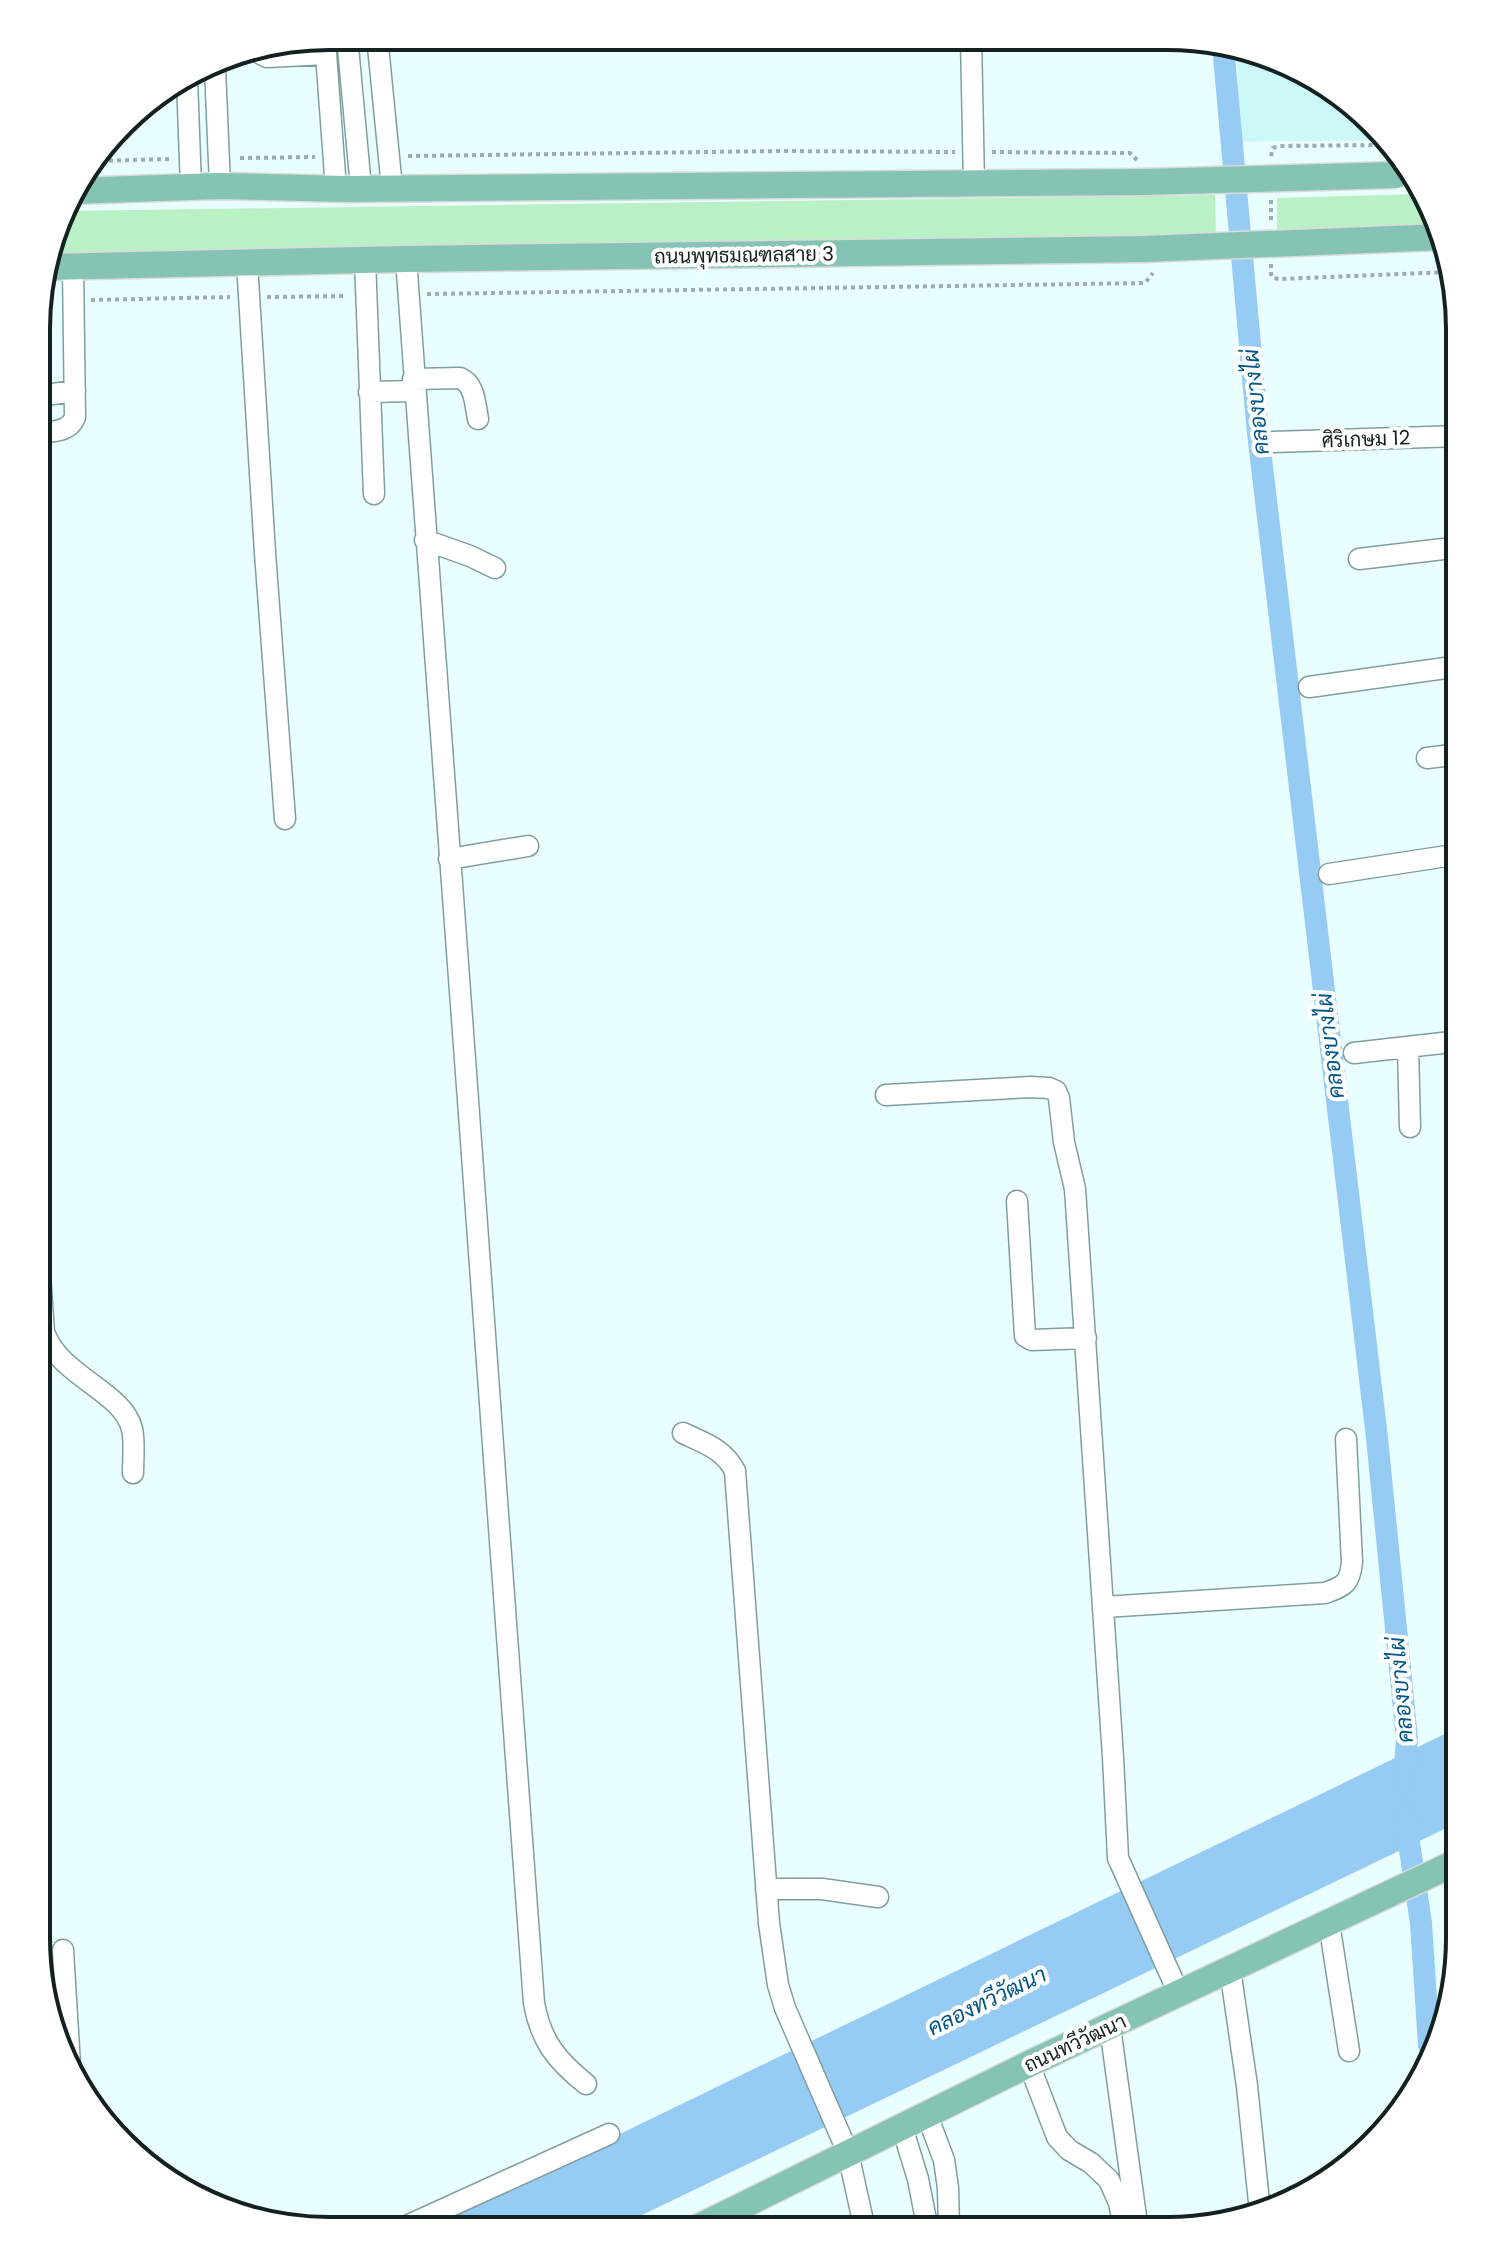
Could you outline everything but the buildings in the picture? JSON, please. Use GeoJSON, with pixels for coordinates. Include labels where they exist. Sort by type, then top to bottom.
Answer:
{"type":"FeatureCollection","features":[{"type":"Feature","properties":{"kind":"main road"},"geometry":{"type":"LineString","coordinates":[[88,191],[220,186],[392,188],[974,184],[1144,174],[1398,174]]}},
{"type":"Feature","properties":{"kind":"main road","name":"ถนนพุทธมณฑลสาย 3"},"geometry":{"type":"LineString","coordinates":[[57,267],[406,259],[1150,260],[1430,238]]}},
{"type":"Feature","properties":{"kind":"main road","name":"ถนนทวีวัฒนา"},"geometry":{"type":"LineString","coordinates":[[719,2217],[1029,2064],[1445,1867]]}},
{"type":"Feature","properties":{"kind":"street"},"geometry":{"type":"LineString","coordinates":[[971,50],[974,184]]}},
{"type":"Feature","properties":{"kind":"street"},"geometry":{"type":"LineString","coordinates":[[325,51],[334,157],[349,188]]}},
{"type":"Feature","properties":{"kind":"street"},"geometry":{"type":"LineString","coordinates":[[347,51],[349,188]]}},
{"type":"Feature","properties":{"kind":"street"},"geometry":{"type":"LineString","coordinates":[[378,51],[392,188]]}},
{"type":"Feature","properties":{"kind":"street"},"geometry":{"type":"LineString","coordinates":[[215,74],[220,186]]}},
{"type":"Feature","properties":{"kind":"street"},"geometry":{"type":"LineString","coordinates":[[187,89],[191,188]]}},
{"type":"Feature","properties":{"kind":"street"},"geometry":{"type":"LineString","coordinates":[[406,259],[534,2003],[538,2026],[549,2047],[566,2068],[586,2084]]}},
{"type":"Feature","properties":{"kind":"street"},"geometry":{"type":"LineString","coordinates":[[365,260],[374,494]]}},
{"type":"Feature","properties":{"kind":"street"},"geometry":{"type":"LineString","coordinates":[[247,263],[285,819]]}},
{"type":"Feature","properties":{"kind":"street"},"geometry":{"type":"LineString","coordinates":[[50,432],[74,421],[73,267]]}},
{"type":"Feature","properties":{"kind":"street"},"geometry":{"type":"LineString","coordinates":[[369,392],[460,378],[467,381],[472,389],[478,419]]}},
{"type":"Feature","properties":{"kind":"street"},"geometry":{"type":"LineString","coordinates":[[50,394],[75,391]]}},
{"type":"Feature","properties":{"kind":"street","name":"ศิริเกษม 12"},"geometry":{"type":"LineString","coordinates":[[1273,442],[1446,436]]}},
{"type":"Feature","properties":{"kind":"street"},"geometry":{"type":"LineString","coordinates":[[425,540],[495,568]]}},
{"type":"Feature","properties":{"kind":"street"},"geometry":{"type":"LineString","coordinates":[[1359,559],[1446,549]]}},
{"type":"Feature","properties":{"kind":"street"},"geometry":{"type":"LineString","coordinates":[[1309,687],[1446,668]]}},
{"type":"Feature","properties":{"kind":"street"},"geometry":{"type":"LineString","coordinates":[[1427,758],[1446,756]]}},
{"type":"Feature","properties":{"kind":"street"},"geometry":{"type":"LineString","coordinates":[[449,859],[528,846]]}},
{"type":"Feature","properties":{"kind":"street"},"geometry":{"type":"LineString","coordinates":[[1329,874],[1446,856]]}},
{"type":"Feature","properties":{"kind":"street"},"geometry":{"type":"LineString","coordinates":[[1354,1053],[1446,1043]]}},
{"type":"Feature","properties":{"kind":"street"},"geometry":{"type":"LineString","coordinates":[[1408,1047],[1410,1127]]}},
{"type":"Feature","properties":{"kind":"street"},"geometry":{"type":"LineString","coordinates":[[886,1095],[1030,1087],[1049,1088],[1056,1091],[1059,1098],[1064,1142],[1075,1189],[1118,1858],[1179,1994]]}},
{"type":"Feature","properties":{"kind":"street"},"geometry":{"type":"LineString","coordinates":[[1017,1201],[1025,1336],[1032,1340],[1086,1338]]}},
{"type":"Feature","properties":{"kind":"street"},"geometry":{"type":"LineString","coordinates":[[50,1347],[73,1372],[116,1403],[124,1413],[132,1428],[133,1473]]}},
{"type":"Feature","properties":{"kind":"street"},"geometry":{"type":"LineString","coordinates":[[683,1433],[719,1450],[729,1459],[735,1471],[766,1889],[778,1985],[848,2153],[862,2217]]}},
{"type":"Feature","properties":{"kind":"street"},"geometry":{"type":"LineString","coordinates":[[1104,1607],[1325,1593],[1345,1584],[1351,1575],[1352,1562],[1346,1439]]}},
{"type":"Feature","properties":{"kind":"street"},"geometry":{"type":"LineString","coordinates":[[766,1889],[822,1889],[878,1897]]}},
{"type":"Feature","properties":{"kind":"street"},"geometry":{"type":"LineString","coordinates":[[1329,1923],[1349,2051]]}},
{"type":"Feature","properties":{"kind":"street"},"geometry":{"type":"LineString","coordinates":[[63,1950],[68,2036]]}},
{"type":"Feature","properties":{"kind":"street"},"geometry":{"type":"LineString","coordinates":[[1230,1969],[1247,2086],[1259,2201]]}},
{"type":"Feature","properties":{"kind":"street"},"geometry":{"type":"LineString","coordinates":[[1110,2027],[1136,2217]]}},
{"type":"Feature","properties":{"kind":"street"},"geometry":{"type":"LineString","coordinates":[[1029,2064],[1057,2137],[1109,2180],[1122,2217]]}},
{"type":"Feature","properties":{"kind":"street"},"geometry":{"type":"LineString","coordinates":[[927,2115],[944,2160],[949,2217]]}},
{"type":"Feature","properties":{"kind":"street"},"geometry":{"type":"LineString","coordinates":[[902,2127],[925,2217]]}},
{"type":"Feature","properties":{"kind":"street"},"geometry":{"type":"LineString","coordinates":[[436,2217],[609,2134]]}},
{"type":"Feature","properties":{"kind":"path"},"geometry":{"type":"LineString","coordinates":[[389,156],[782,151],[1130,153],[1144,174]]}},
{"type":"Feature","properties":{"kind":"path"},"geometry":{"type":"LineString","coordinates":[[218,159],[334,157]]}},
{"type":"Feature","properties":{"kind":"path"},"geometry":{"type":"LineString","coordinates":[[107,161],[190,159]]}},
{"type":"Feature","properties":{"kind":"path"},"geometry":{"type":"LineString","coordinates":[[408,295],[1145,283],[1150,260]]}},
{"type":"Feature","properties":{"kind":"path"},"geometry":{"type":"LineString","coordinates":[[52,301],[366,295]]}},
{"type":"Feature","properties":{"kind":"shaded area"},"geometry":{"type":"Polygon","coordinates":[[[1237,60],[1274,71],[1306,87],[1337,108],[1371,140],[1239,142],[1237,60]]]}},
{"type":"Feature","properties":{"kind":"green space"},"geometry":{"type":"Polygon","coordinates":[[[1411,194],[1427,227],[1277,232],[1277,198],[1411,194]]]}},
{"type":"Feature","properties":{"kind":"green space"},"geometry":{"type":"Polygon","coordinates":[[[1215,195],[1216,237],[60,256],[77,211],[1215,195]]]}},
{"type":"Feature","properties":{"kind":"water","name":"คลองทวีวัฒนา"},"geometry":{"type":"Polygon","coordinates":[[[1445,1734],[1445,1829],[638,2217],[449,2217],[1445,1734]]]}},
{"type":"Feature","properties":{"kind":"waterway","name":"คลองบางไผ่"},"geometry":{"type":"LineString","coordinates":[[1224,57],[1258,433],[1377,1438],[1407,1739],[1404,1782]]}},
{"type":"Feature","properties":{"kind":"waterway","name":"คลองบางไผ่"},"geometry":{"type":"LineString","coordinates":[[1405,1816],[1421,1923],[1428,2034]]}}]}
